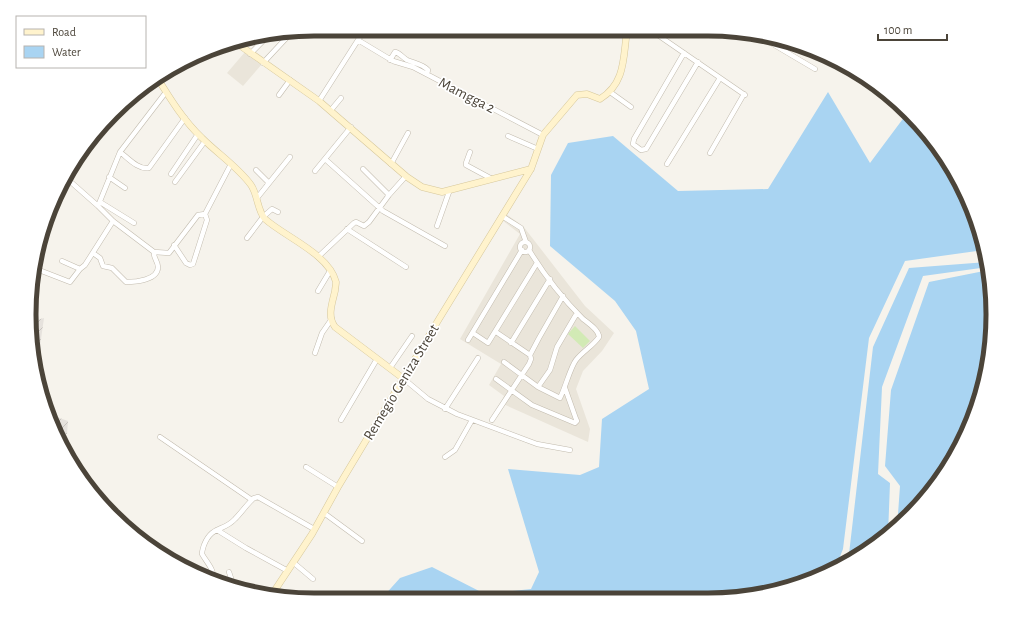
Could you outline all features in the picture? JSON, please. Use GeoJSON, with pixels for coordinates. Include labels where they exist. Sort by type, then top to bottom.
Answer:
{"type":"FeatureCollection","features":[{"type":"Feature","properties":{"kind":"street"},"geometry":{"type":"LineString","coordinates":[[319,101],[361,36]]}},
{"type":"Feature","properties":{"kind":"street"},"geometry":{"type":"LineString","coordinates":[[240,46],[331,110],[391,164],[414,182],[429,190],[449,192],[531,169],[543,135],[577,95],[586,94],[600,99],[610,92],[618,82],[622,68],[626,36]]}},
{"type":"Feature","properties":{"kind":"street"},"geometry":{"type":"LineString","coordinates":[[659,36],[745,94],[710,153]]}},
{"type":"Feature","properties":{"kind":"street"},"geometry":{"type":"LineString","coordinates":[[263,62],[287,38]]}},
{"type":"Feature","properties":{"kind":"street"},"geometry":{"type":"LineString","coordinates":[[250,54],[264,40]]}},
{"type":"Feature","properties":{"kind":"street","name":"Mamgga 2"},"geometry":{"type":"LineString","coordinates":[[358,40],[390,60],[413,67],[543,135]]}},
{"type":"Feature","properties":{"kind":"street"},"geometry":{"type":"LineString","coordinates":[[771,43],[815,69]]}},
{"type":"Feature","properties":{"kind":"street"},"geometry":{"type":"LineString","coordinates":[[390,60],[395,52],[397,52],[405,59],[426,68],[428,70],[427,74]]}},
{"type":"Feature","properties":{"kind":"street"},"geometry":{"type":"LineString","coordinates":[[684,53],[634,139],[633,144],[641,150],[646,149],[698,62]]}},
{"type":"Feature","properties":{"kind":"street"},"geometry":{"type":"LineString","coordinates":[[667,164],[720,78]]}},
{"type":"Feature","properties":{"kind":"street"},"geometry":{"type":"LineString","coordinates":[[278,95],[290,80]]}},
{"type":"Feature","properties":{"kind":"street"},"geometry":{"type":"LineString","coordinates":[[160,83],[198,134],[231,164],[251,186],[257,198],[263,217],[318,257],[330,271],[336,284],[330,314],[331,320],[340,332],[390,368],[428,399],[445,409],[537,444],[570,450]]}},
{"type":"Feature","properties":{"kind":"street"},"geometry":{"type":"LineString","coordinates":[[99,204],[120,152],[166,92]]}},
{"type":"Feature","properties":{"kind":"street"},"geometry":{"type":"LineString","coordinates":[[610,92],[631,107]]}},
{"type":"Feature","properties":{"kind":"street"},"geometry":{"type":"LineString","coordinates":[[331,110],[341,98]]}},
{"type":"Feature","properties":{"kind":"street"},"geometry":{"type":"LineString","coordinates":[[120,152],[138,166],[144,169],[149,168],[185,118]]}},
{"type":"Feature","properties":{"kind":"street"},"geometry":{"type":"LineString","coordinates":[[315,171],[351,127]]}},
{"type":"Feature","properties":{"kind":"street"},"geometry":{"type":"LineString","coordinates":[[391,164],[408,132]]}},
{"type":"Feature","properties":{"kind":"street"},"geometry":{"type":"LineString","coordinates":[[171,174],[198,134]]}},
{"type":"Feature","properties":{"kind":"street"},"geometry":{"type":"LineString","coordinates":[[508,136],[538,149]]}},
{"type":"Feature","properties":{"kind":"street"},"geometry":{"type":"LineString","coordinates":[[176,182],[205,141]]}},
{"type":"Feature","properties":{"kind":"street"},"geometry":{"type":"LineString","coordinates":[[470,152],[466,165],[492,179]]}},
{"type":"Feature","properties":{"kind":"street"},"geometry":{"type":"LineString","coordinates":[[257,198],[290,157]]}},
{"type":"Feature","properties":{"kind":"street"},"geometry":{"type":"LineString","coordinates":[[325,159],[379,208],[445,246]]}},
{"type":"Feature","properties":{"kind":"street"},"geometry":{"type":"LineString","coordinates":[[174,245],[186,263],[190,265],[193,264],[207,220],[205,214],[231,164]]}},
{"type":"Feature","properties":{"kind":"street"},"geometry":{"type":"LineString","coordinates":[[363,169],[389,195]]}},
{"type":"Feature","properties":{"kind":"street","name":"Remegio Geniza Street"},"geometry":{"type":"LineString","coordinates":[[276,591],[531,169]]}},
{"type":"Feature","properties":{"kind":"street"},"geometry":{"type":"LineString","coordinates":[[256,170],[269,183]]}},
{"type":"Feature","properties":{"kind":"street"},"geometry":{"type":"LineString","coordinates":[[318,257],[355,222],[364,226],[369,222],[389,195],[406,176]]}},
{"type":"Feature","properties":{"kind":"street"},"geometry":{"type":"LineString","coordinates":[[110,177],[125,188]]}},
{"type":"Feature","properties":{"kind":"street"},"geometry":{"type":"LineString","coordinates":[[69,184],[72,183],[99,204],[134,222]]}},
{"type":"Feature","properties":{"kind":"street"},"geometry":{"type":"LineString","coordinates":[[437,226],[449,192]]}},
{"type":"Feature","properties":{"kind":"street"},"geometry":{"type":"LineString","coordinates":[[99,204],[113,221],[154,252],[169,253],[198,215],[205,214]]}},
{"type":"Feature","properties":{"kind":"street"},"geometry":{"type":"LineString","coordinates":[[247,238],[263,217],[272,209],[278,212]]}},
{"type":"Feature","properties":{"kind":"street"},"geometry":{"type":"LineString","coordinates":[[502,216],[521,228],[526,242],[530,245],[529,250],[537,263],[577,312],[598,332],[599,337],[576,360],[560,398]]}},
{"type":"Feature","properties":{"kind":"street"},"geometry":{"type":"LineString","coordinates":[[39,270],[70,282],[93,253],[113,221]]}},
{"type":"Feature","properties":{"kind":"street"},"geometry":{"type":"LineString","coordinates":[[346,229],[406,267]]}},
{"type":"Feature","properties":{"kind":"street"},"geometry":{"type":"LineString","coordinates":[[468,340],[522,250],[521,246],[526,242]]}},
{"type":"Feature","properties":{"kind":"street"},"geometry":{"type":"LineString","coordinates":[[522,250],[526,252],[529,250]]}},
{"type":"Feature","properties":{"kind":"street"},"geometry":{"type":"LineString","coordinates":[[93,253],[100,258],[104,266],[112,268],[126,282],[138,281],[153,276],[157,271],[158,265],[154,252]]}},
{"type":"Feature","properties":{"kind":"street"},"geometry":{"type":"LineString","coordinates":[[62,261],[80,270]]}},
{"type":"Feature","properties":{"kind":"street"},"geometry":{"type":"LineString","coordinates":[[473,333],[488,343],[537,263]]}},
{"type":"Feature","properties":{"kind":"street"},"geometry":{"type":"LineString","coordinates":[[318,291],[330,271]]}},
{"type":"Feature","properties":{"kind":"street"},"geometry":{"type":"LineString","coordinates":[[511,343],[550,279]]}},
{"type":"Feature","properties":{"kind":"street"},"geometry":{"type":"LineString","coordinates":[[492,420],[523,374],[531,359],[530,355],[563,296]]}},
{"type":"Feature","properties":{"kind":"street"},"geometry":{"type":"LineString","coordinates":[[538,386],[550,370],[557,347],[577,312]]}},
{"type":"Feature","properties":{"kind":"street"},"geometry":{"type":"LineString","coordinates":[[315,353],[322,333],[331,320]]}},
{"type":"Feature","properties":{"kind":"street"},"geometry":{"type":"LineString","coordinates":[[496,332],[530,355]]}},
{"type":"Feature","properties":{"kind":"street"},"geometry":{"type":"LineString","coordinates":[[390,368],[412,336]]}},
{"type":"Feature","properties":{"kind":"street"},"geometry":{"type":"LineString","coordinates":[[445,409],[478,358]]}},
{"type":"Feature","properties":{"kind":"street"},"geometry":{"type":"LineString","coordinates":[[341,420],[377,359]]}},
{"type":"Feature","properties":{"kind":"street"},"geometry":{"type":"LineString","coordinates":[[504,362],[538,386],[570,402]]}},
{"type":"Feature","properties":{"kind":"street"},"geometry":{"type":"LineString","coordinates":[[496,379],[532,405],[575,423],[577,421],[565,388]]}},
{"type":"Feature","properties":{"kind":"street"},"geometry":{"type":"LineString","coordinates":[[445,457],[455,450],[472,420]]}},
{"type":"Feature","properties":{"kind":"street"},"geometry":{"type":"LineString","coordinates":[[160,437],[252,500]]}},
{"type":"Feature","properties":{"kind":"street"},"geometry":{"type":"LineString","coordinates":[[306,467],[338,487]]}},
{"type":"Feature","properties":{"kind":"street"},"geometry":{"type":"LineString","coordinates":[[214,574],[202,554],[210,533],[225,527],[234,520],[254,498],[258,498],[314,529]]}},
{"type":"Feature","properties":{"kind":"street"},"geometry":{"type":"LineString","coordinates":[[324,513],[362,541]]}},
{"type":"Feature","properties":{"kind":"street"},"geometry":{"type":"LineString","coordinates":[[217,530],[288,572]]}},
{"type":"Feature","properties":{"kind":"street"},"geometry":{"type":"LineString","coordinates":[[294,563],[313,579]]}},
{"type":"Feature","properties":{"kind":"street"},"geometry":{"type":"LineString","coordinates":[[229,572],[232,580]]}},
{"type":"Feature","properties":{"kind":"shaded area"},"geometry":{"type":"Polygon","coordinates":[[[245,52],[262,64],[243,86],[227,73],[245,52]]]}},
{"type":"Feature","properties":{"kind":"shaded area"},"geometry":{"type":"Polygon","coordinates":[[[506,214],[523,226],[585,306],[614,333],[602,351],[583,371],[576,389],[590,429],[588,442],[501,403],[504,396],[489,385],[501,364],[460,339],[520,234],[502,220],[506,214]]]}},
{"type":"Feature","properties":{"kind":"shaded area"},"geometry":{"type":"Polygon","coordinates":[[[44,318],[39,355],[38,351],[36,320],[44,318]]]}},
{"type":"Feature","properties":{"kind":"shaded area"},"geometry":{"type":"Polygon","coordinates":[[[55,417],[68,421],[67,434],[63,434],[55,417]]]}},
{"type":"Feature","properties":{"kind":"green space"},"geometry":{"type":"Polygon","coordinates":[[[575,326],[590,341],[583,348],[568,334],[575,326]]]}},
{"type":"Feature","properties":{"kind":"water"},"geometry":{"type":"Polygon","coordinates":[[[828,92],[870,163],[904,118],[917,131],[949,175],[965,208],[979,251],[905,261],[869,338],[843,549],[838,560],[814,572],[780,584],[744,591],[708,593],[494,593],[531,589],[539,572],[508,469],[580,475],[599,467],[602,419],[649,389],[636,331],[615,301],[550,246],[551,175],[568,143],[613,136],[678,191],[768,189],[828,92]]]}},
{"type":"Feature","properties":{"kind":"water"},"geometry":{"type":"Polygon","coordinates":[[[981,262],[982,268],[923,276],[882,387],[878,474],[890,483],[888,526],[849,555],[873,347],[909,268],[981,262]]]}},
{"type":"Feature","properties":{"kind":"water"},"geometry":{"type":"Polygon","coordinates":[[[983,271],[986,314],[984,351],[977,387],[965,421],[949,454],[917,498],[898,517],[900,486],[885,466],[891,390],[929,282],[983,271]]]}},
{"type":"Feature","properties":{"kind":"water"},"geometry":{"type":"Polygon","coordinates":[[[432,567],[483,593],[386,593],[400,578],[432,567]]]}}]}
